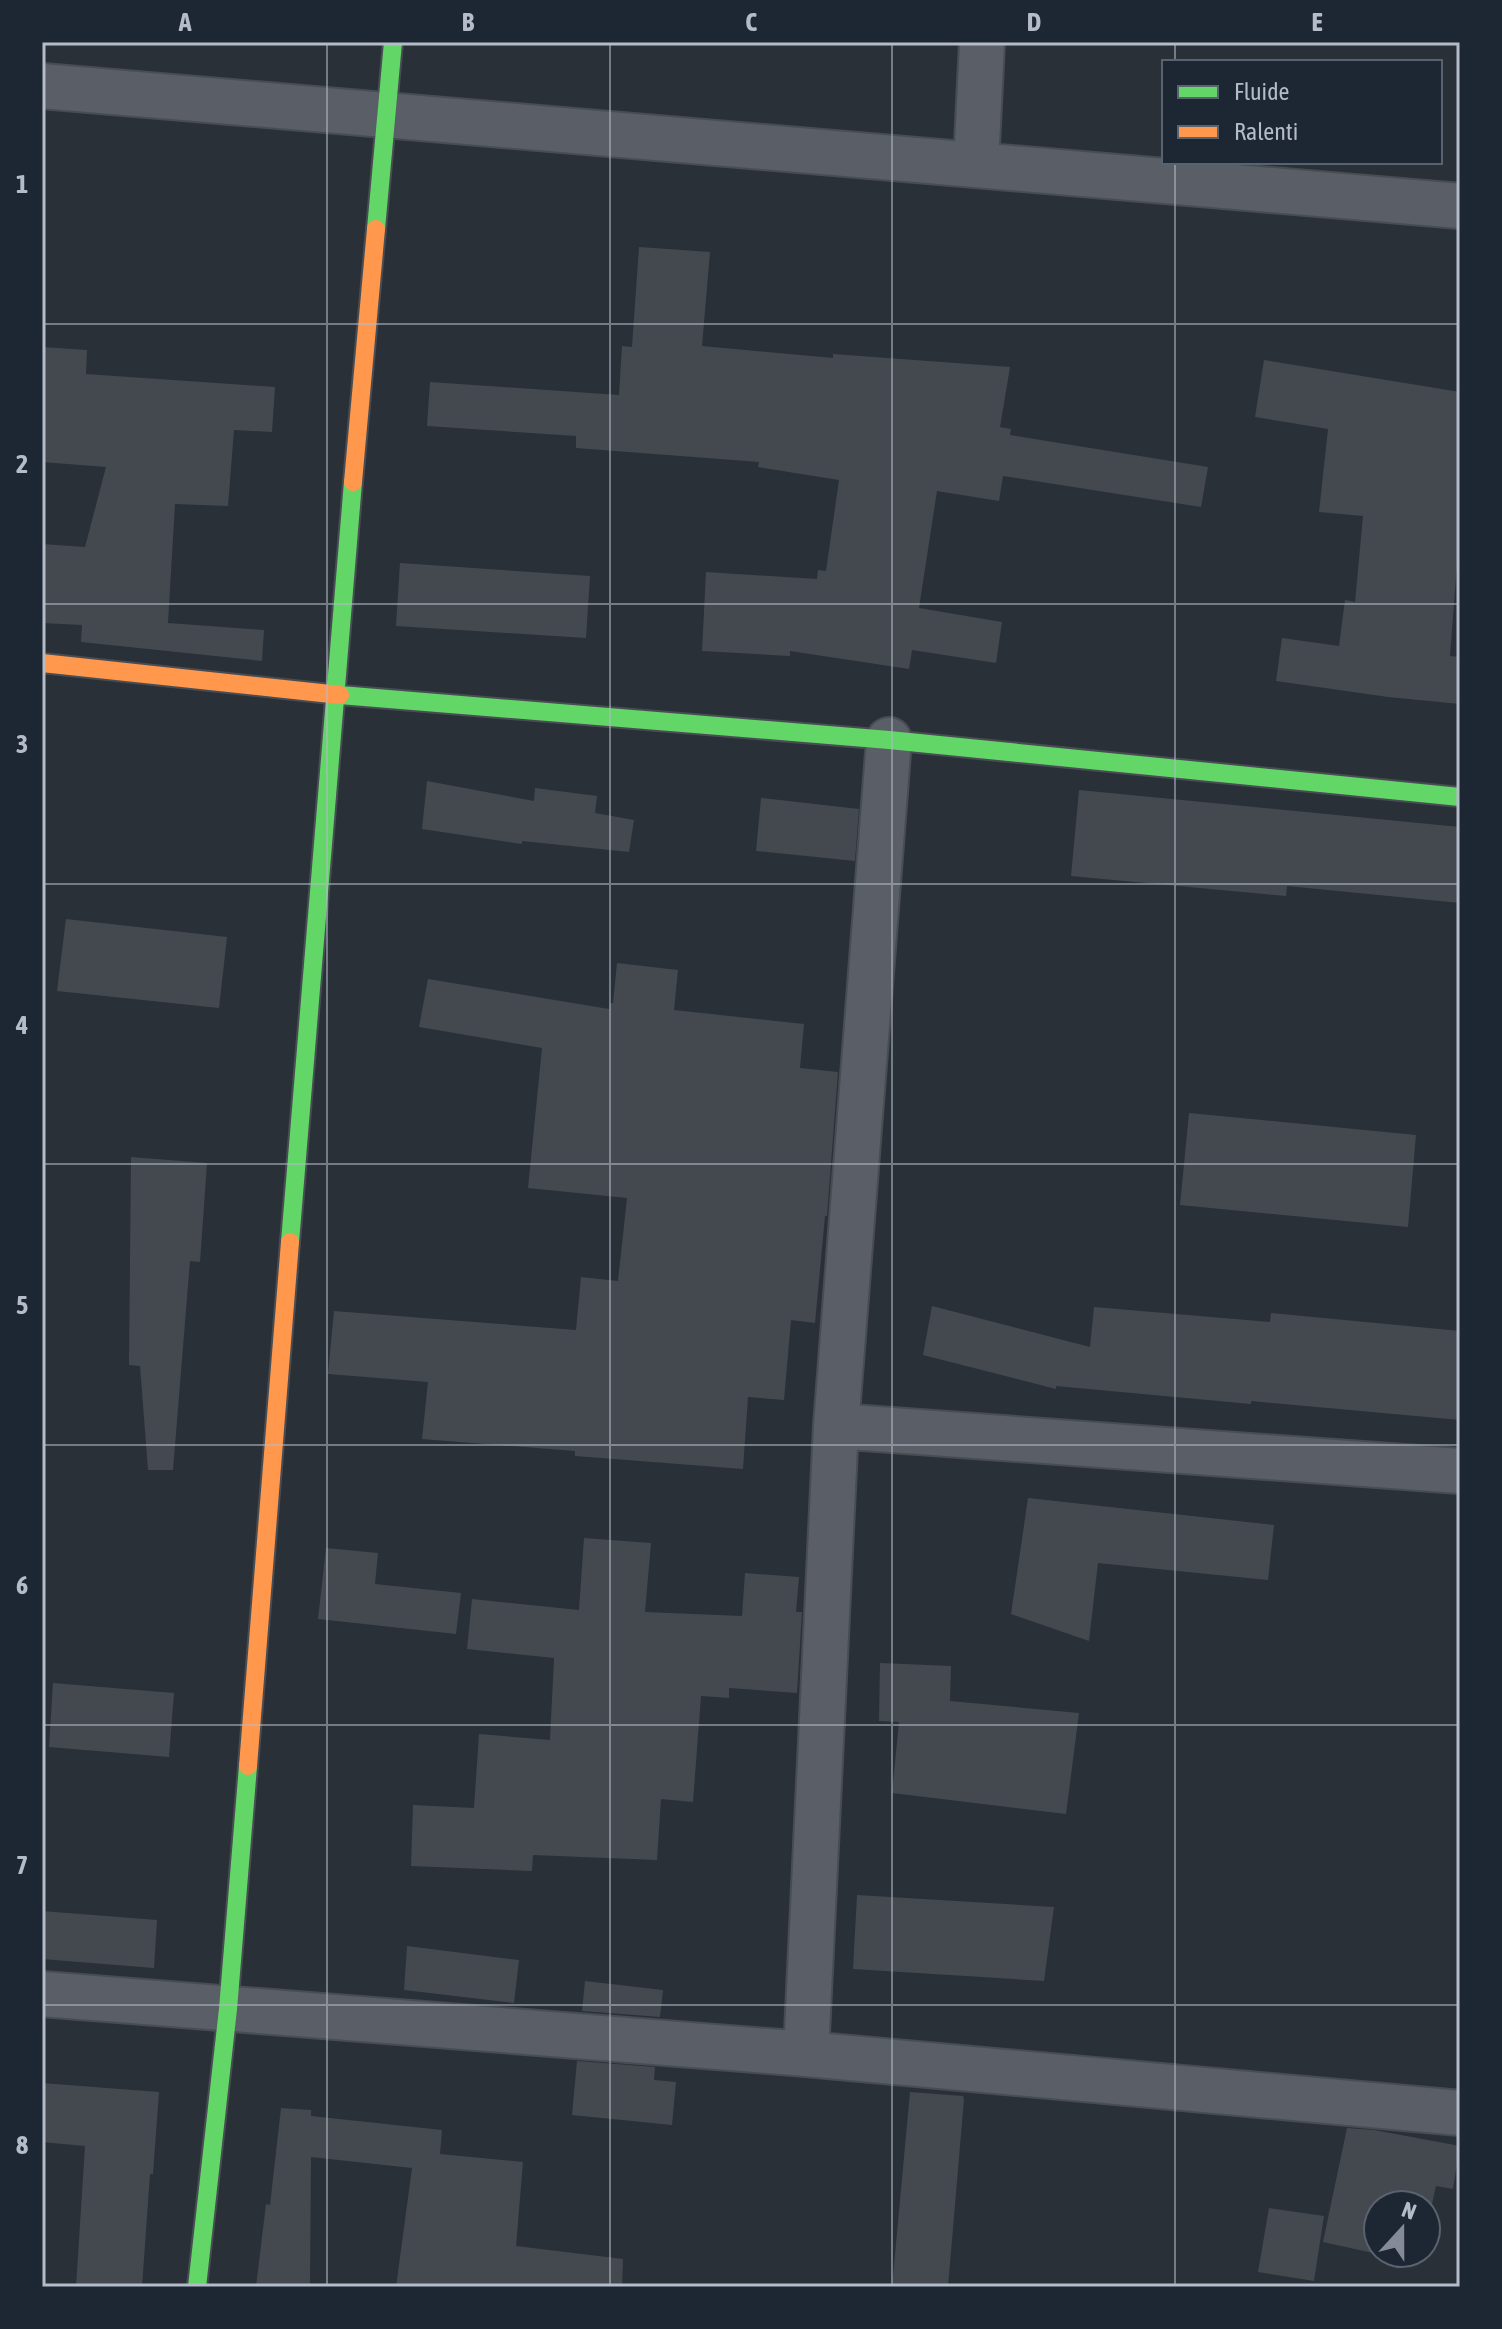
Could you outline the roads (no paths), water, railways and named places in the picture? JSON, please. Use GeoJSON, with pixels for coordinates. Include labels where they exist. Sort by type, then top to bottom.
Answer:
{"type":"FeatureCollection","features":[{"type":"Feature","properties":{"kind":"street"},"geometry":{"type":"LineString","coordinates":[[197,2287],[228,2009],[334,694],[393,42]]}},
{"type":"Feature","properties":{"kind":"street"},"geometry":{"type":"LineString","coordinates":[[976,165],[982,42]]}},
{"type":"Feature","properties":{"kind":"street"},"geometry":{"type":"LineString","coordinates":[[42,86],[1460,206]]}},
{"type":"Feature","properties":{"kind":"street"},"geometry":{"type":"LineString","coordinates":[[42,663],[334,694],[889,740],[1460,797]]}},
{"type":"Feature","properties":{"kind":"street"},"geometry":{"type":"LineString","coordinates":[[806,2054],[836,1426],[889,740]]}},
{"type":"Feature","properties":{"kind":"street"},"geometry":{"type":"LineString","coordinates":[[836,1426],[1460,1471]]}},
{"type":"Feature","properties":{"kind":"street"},"geometry":{"type":"LineString","coordinates":[[42,1994],[806,2054],[1460,2113]]}}]}
